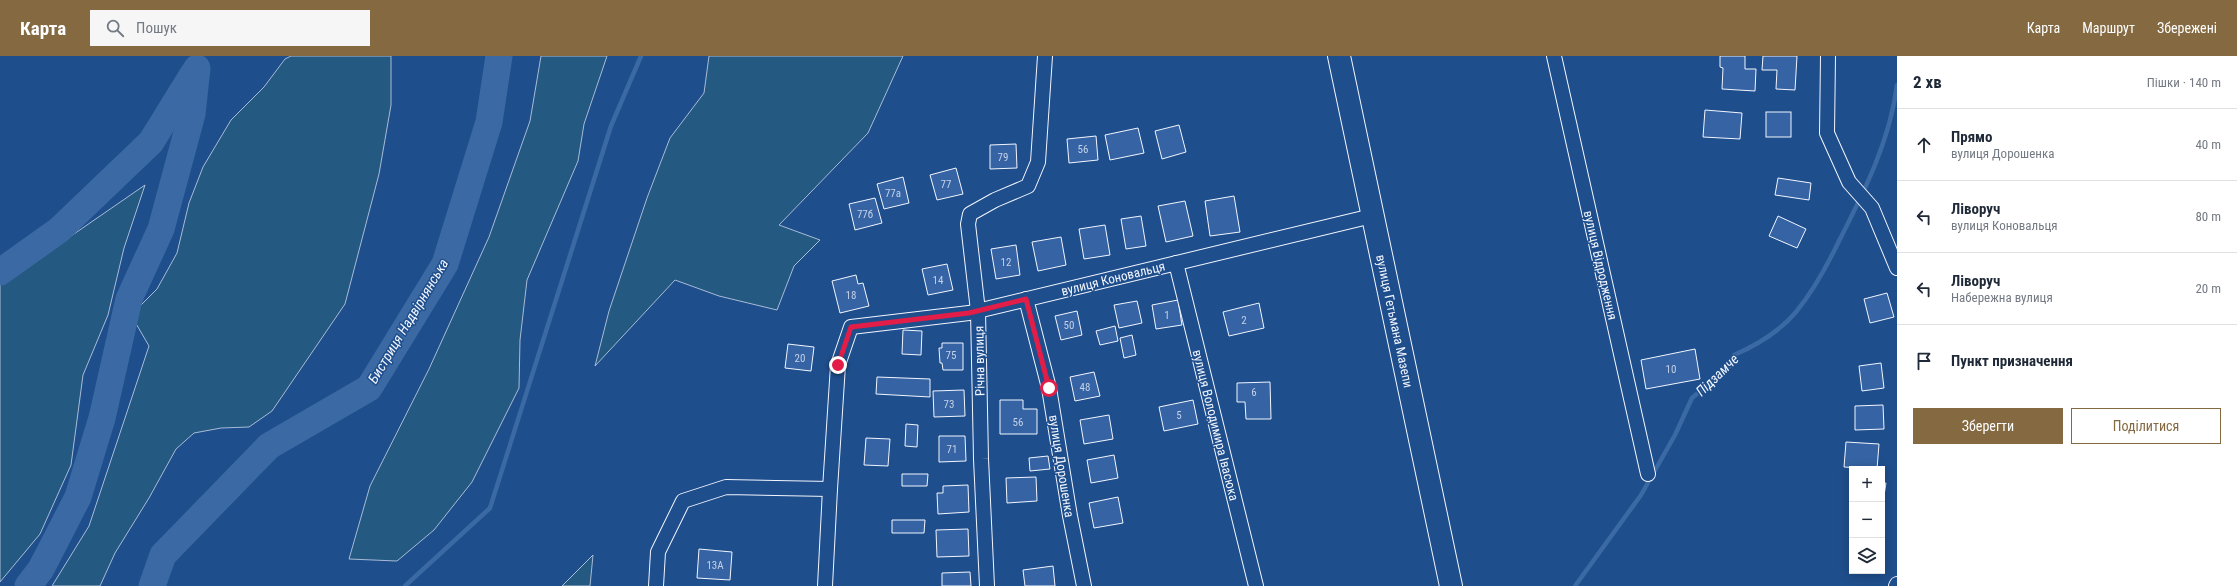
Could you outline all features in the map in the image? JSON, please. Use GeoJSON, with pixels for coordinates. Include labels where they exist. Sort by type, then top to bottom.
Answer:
{"type":"FeatureCollection","features":[{"type":"Feature","properties":{"kind":"main road","name":"вулиця Гетьмана Мазепи"},"geometry":{"type":"LineString","coordinates":[[1338,56],[1451,586]]}},
{"type":"Feature","properties":{"kind":"street","name":"Річна вулиця"},"geometry":{"type":"LineString","coordinates":[[987,586],[981,458],[978,311],[970,252],[968,224],[970,214],[995,200],[1028,186],[1038,162],[1045,56]]}},
{"type":"Feature","properties":{"kind":"street","name":"вулиця Відродження"},"geometry":{"type":"LineString","coordinates":[[1554,56],[1648,474]]}},
{"type":"Feature","properties":{"kind":"street"},"geometry":{"type":"LineString","coordinates":[[1828,56],[1827,133],[1849,182],[1872,208],[1897,268]]}},
{"type":"Feature","properties":{"kind":"street","name":"вулиця Коновальця"},"geometry":{"type":"LineString","coordinates":[[830,489],[838,365],[851,327],[978,311],[1372,216]]}},
{"type":"Feature","properties":{"kind":"street","name":"вулиця Володимира Івасюка"},"geometry":{"type":"LineString","coordinates":[[1176,263],[1256,586]]}},
{"type":"Feature","properties":{"kind":"street","name":"вулиця Дорошенка"},"geometry":{"type":"LineString","coordinates":[[1026,299],[1049,388],[1070,516],[1084,586]]}},
{"type":"Feature","properties":{"kind":"street"},"geometry":{"type":"LineString","coordinates":[[656,586],[658,552],[683,501],[726,487],[830,489],[825,586]]}},
{"type":"Feature","properties":{"kind":"shaded area"},"geometry":{"type":"Polygon","coordinates":[[[291,56],[391,56],[391,105],[379,174],[345,304],[272,411],[249,427],[221,428],[194,433],[176,449],[149,498],[115,553],[100,586],[52,586],[89,526],[149,346],[131,315],[157,289],[177,253],[189,203],[203,167],[231,120],[264,87],[285,59],[291,56]]]}},
{"type":"Feature","properties":{"kind":"shaded area"},"geometry":{"type":"Polygon","coordinates":[[[541,56],[607,56],[584,124],[578,161],[527,280],[520,340],[519,388],[472,482],[434,530],[397,561],[349,559],[370,486],[429,369],[489,237],[530,121],[541,56]]]}},
{"type":"Feature","properties":{"kind":"shaded area"},"geometry":{"type":"Polygon","coordinates":[[[709,56],[903,56],[868,133],[779,225],[820,240],[794,266],[777,310],[719,296],[675,280],[595,366],[609,311],[647,198],[670,138],[704,93],[709,56]]]}},
{"type":"Feature","properties":{"kind":"shaded area"},"geometry":{"type":"Polygon","coordinates":[[[145,185],[124,248],[108,315],[83,375],[71,465],[40,534],[0,582],[0,285],[145,185]]]}},
{"type":"Feature","properties":{"kind":"shaded area"},"geometry":{"type":"Polygon","coordinates":[[[593,555],[590,586],[562,586],[593,555]]]}},
{"type":"Feature","properties":{"kind":"building"},"geometry":{"type":"Polygon","coordinates":[[[1720,56],[1745,56],[1745,69],[1756,69],[1755,91],[1722,89],[1723,68],[1720,67],[1720,56]]]}},
{"type":"Feature","properties":{"kind":"building"},"geometry":{"type":"Polygon","coordinates":[[[1763,56],[1797,56],[1795,90],[1776,89],[1777,70],[1762,70],[1763,56]]]}},
{"type":"Feature","properties":{"kind":"building"},"geometry":{"type":"Polygon","coordinates":[[[1705,110],[1742,113],[1740,139],[1703,137],[1705,110]]]}},
{"type":"Feature","properties":{"kind":"building"},"geometry":{"type":"Polygon","coordinates":[[[1766,112],[1791,112],[1791,137],[1766,137],[1766,112]]]}},
{"type":"Feature","properties":{"kind":"building"},"geometry":{"type":"Polygon","coordinates":[[[1179,125],[1186,152],[1162,159],[1155,131],[1179,125]]]}},
{"type":"Feature","properties":{"kind":"building"},"geometry":{"type":"Polygon","coordinates":[[[1138,128],[1144,153],[1110,160],[1105,135],[1138,128]]]}},
{"type":"Feature","properties":{"kind":"building"},"geometry":{"type":"Polygon","coordinates":[[[1096,136],[1098,160],[1069,163],[1067,139],[1096,136]]]}},
{"type":"Feature","properties":{"kind":"building"},"geometry":{"type":"Polygon","coordinates":[[[1016,144],[1017,168],[990,169],[990,145],[1016,144]]]}},
{"type":"Feature","properties":{"kind":"building"},"geometry":{"type":"Polygon","coordinates":[[[956,168],[963,194],[937,200],[930,175],[956,168]]]}},
{"type":"Feature","properties":{"kind":"building"},"geometry":{"type":"Polygon","coordinates":[[[903,177],[909,203],[884,209],[877,184],[903,177]]]}},
{"type":"Feature","properties":{"kind":"building"},"geometry":{"type":"Polygon","coordinates":[[[1778,178],[1811,183],[1809,200],[1775,195],[1778,178]]]}},
{"type":"Feature","properties":{"kind":"building"},"geometry":{"type":"Polygon","coordinates":[[[1234,196],[1240,232],[1210,236],[1205,201],[1234,196]]]}},
{"type":"Feature","properties":{"kind":"building"},"geometry":{"type":"Polygon","coordinates":[[[875,198],[882,223],[855,230],[849,204],[875,198]]]}},
{"type":"Feature","properties":{"kind":"building"},"geometry":{"type":"Polygon","coordinates":[[[1185,201],[1193,236],[1166,242],[1158,206],[1185,201]]]}},
{"type":"Feature","properties":{"kind":"building"},"geometry":{"type":"Polygon","coordinates":[[[1141,216],[1146,246],[1126,249],[1121,219],[1141,216]]]}},
{"type":"Feature","properties":{"kind":"building"},"geometry":{"type":"Polygon","coordinates":[[[1778,216],[1806,229],[1797,248],[1769,236],[1778,216]]]}},
{"type":"Feature","properties":{"kind":"building"},"geometry":{"type":"Polygon","coordinates":[[[1105,225],[1110,255],[1084,259],[1079,229],[1105,225]]]}},
{"type":"Feature","properties":{"kind":"building"},"geometry":{"type":"Polygon","coordinates":[[[1061,237],[1066,265],[1038,271],[1032,242],[1061,237]]]}},
{"type":"Feature","properties":{"kind":"building"},"geometry":{"type":"Polygon","coordinates":[[[1016,245],[1020,275],[996,279],[991,249],[1016,245]]]}},
{"type":"Feature","properties":{"kind":"building"},"geometry":{"type":"Polygon","coordinates":[[[947,264],[953,290],[928,295],[922,269],[947,264]]]}},
{"type":"Feature","properties":{"kind":"building"},"geometry":{"type":"Polygon","coordinates":[[[856,275],[858,284],[863,283],[869,306],[840,313],[832,281],[856,275]]]}},
{"type":"Feature","properties":{"kind":"building"},"geometry":{"type":"Polygon","coordinates":[[[1887,293],[1894,317],[1870,323],[1864,299],[1887,293]]]}},
{"type":"Feature","properties":{"kind":"building"},"geometry":{"type":"Polygon","coordinates":[[[1178,300],[1182,325],[1156,329],[1152,305],[1178,300]]]}},
{"type":"Feature","properties":{"kind":"building"},"geometry":{"type":"Polygon","coordinates":[[[1137,301],[1142,323],[1119,328],[1114,305],[1137,301]]]}},
{"type":"Feature","properties":{"kind":"building"},"geometry":{"type":"Polygon","coordinates":[[[1259,303],[1264,328],[1229,336],[1223,312],[1259,303]]]}},
{"type":"Feature","properties":{"kind":"building"},"geometry":{"type":"Polygon","coordinates":[[[1077,311],[1082,335],[1061,340],[1055,316],[1077,311]]]}},
{"type":"Feature","properties":{"kind":"building"},"geometry":{"type":"Polygon","coordinates":[[[1115,326],[1118,341],[1100,345],[1096,331],[1115,326]]]}},
{"type":"Feature","properties":{"kind":"building"},"geometry":{"type":"Polygon","coordinates":[[[903,330],[922,331],[921,355],[902,354],[903,330]]]}},
{"type":"Feature","properties":{"kind":"building"},"geometry":{"type":"Polygon","coordinates":[[[1132,335],[1136,355],[1124,358],[1120,338],[1132,335]]]}},
{"type":"Feature","properties":{"kind":"building"},"geometry":{"type":"Polygon","coordinates":[[[942,343],[963,343],[963,370],[943,370],[942,363],[940,363],[939,348],[942,348],[942,343]]]}},
{"type":"Feature","properties":{"kind":"building"},"geometry":{"type":"Polygon","coordinates":[[[788,344],[814,347],[811,371],[785,368],[788,344]]]}},
{"type":"Feature","properties":{"kind":"building"},"geometry":{"type":"Polygon","coordinates":[[[1695,349],[1700,379],[1646,389],[1641,360],[1695,349]]]}},
{"type":"Feature","properties":{"kind":"building"},"geometry":{"type":"Polygon","coordinates":[[[1881,363],[1884,388],[1862,391],[1859,366],[1881,363]]]}},
{"type":"Feature","properties":{"kind":"building"},"geometry":{"type":"Polygon","coordinates":[[[1094,372],[1100,396],[1075,401],[1070,377],[1094,372]]]}},
{"type":"Feature","properties":{"kind":"building"},"geometry":{"type":"Polygon","coordinates":[[[877,377],[930,379],[930,397],[876,394],[877,377]]]}},
{"type":"Feature","properties":{"kind":"building"},"geometry":{"type":"Polygon","coordinates":[[[1270,382],[1271,419],[1246,419],[1245,402],[1237,402],[1237,383],[1270,382]]]}},
{"type":"Feature","properties":{"kind":"building"},"geometry":{"type":"Polygon","coordinates":[[[964,390],[965,416],[934,417],[933,391],[964,390]]]}},
{"type":"Feature","properties":{"kind":"building"},"geometry":{"type":"Polygon","coordinates":[[[1000,400],[1023,400],[1023,409],[1037,409],[1037,434],[1000,434],[1000,400]]]}},
{"type":"Feature","properties":{"kind":"building"},"geometry":{"type":"Polygon","coordinates":[[[1193,400],[1198,424],[1164,431],[1159,407],[1193,400]]]}},
{"type":"Feature","properties":{"kind":"building"},"geometry":{"type":"Polygon","coordinates":[[[1883,405],[1884,429],[1855,430],[1855,406],[1883,405]]]}},
{"type":"Feature","properties":{"kind":"building"},"geometry":{"type":"Polygon","coordinates":[[[1109,415],[1113,439],[1084,444],[1080,420],[1109,415]]]}},
{"type":"Feature","properties":{"kind":"building"},"geometry":{"type":"Polygon","coordinates":[[[906,424],[918,425],[917,447],[905,446],[906,424]]]}},
{"type":"Feature","properties":{"kind":"building"},"geometry":{"type":"Polygon","coordinates":[[[939,436],[965,436],[966,461],[939,462],[939,436]]]}},
{"type":"Feature","properties":{"kind":"building"},"geometry":{"type":"Polygon","coordinates":[[[866,438],[890,439],[888,466],[864,465],[866,438]]]}},
{"type":"Feature","properties":{"kind":"building"},"geometry":{"type":"Polygon","coordinates":[[[1846,442],[1879,444],[1877,466],[1844,467],[1846,442]]]}},
{"type":"Feature","properties":{"kind":"building"},"geometry":{"type":"Polygon","coordinates":[[[1114,455],[1118,478],[1091,483],[1087,460],[1114,455]]]}},
{"type":"Feature","properties":{"kind":"building"},"geometry":{"type":"Polygon","coordinates":[[[1048,456],[1050,469],[1030,471],[1029,458],[1048,456]]]}},
{"type":"Feature","properties":{"kind":"building"},"geometry":{"type":"Polygon","coordinates":[[[902,474],[928,474],[927,486],[902,486],[902,474]]]}},
{"type":"Feature","properties":{"kind":"building"},"geometry":{"type":"Polygon","coordinates":[[[1036,477],[1037,501],[1007,503],[1006,478],[1036,477]]]}},
{"type":"Feature","properties":{"kind":"building"},"geometry":{"type":"Polygon","coordinates":[[[968,485],[969,512],[938,514],[937,493],[943,493],[943,486],[968,485]]]}},
{"type":"Feature","properties":{"kind":"building"},"geometry":{"type":"Polygon","coordinates":[[[1118,497],[1123,523],[1094,528],[1089,503],[1118,497]]]}},
{"type":"Feature","properties":{"kind":"building"},"geometry":{"type":"Polygon","coordinates":[[[892,520],[925,520],[924,533],[892,533],[892,520]]]}},
{"type":"Feature","properties":{"kind":"building"},"geometry":{"type":"Polygon","coordinates":[[[968,529],[969,556],[937,557],[936,530],[968,529]]]}},
{"type":"Feature","properties":{"kind":"building"},"geometry":{"type":"Polygon","coordinates":[[[699,549],[732,552],[730,580],[697,578],[699,549]]]}},
{"type":"Feature","properties":{"kind":"building"},"geometry":{"type":"Polygon","coordinates":[[[1053,566],[1055,586],[1025,586],[1023,570],[1053,566]]]}},
{"type":"Feature","properties":{"kind":"building"},"geometry":{"type":"Polygon","coordinates":[[[970,572],[971,586],[942,586],[942,573],[970,572]]]}},
{"type":"Feature","properties":{"kind":"waterway","name":"Бистриця Надвірнянська"},"geometry":{"type":"LineString","coordinates":[[152,586],[163,555],[269,446],[369,388],[445,264],[489,122],[499,56]]}},
{"type":"Feature","properties":{"kind":"waterway"},"geometry":{"type":"LineString","coordinates":[[405,586],[490,508],[611,126],[641,56]]}},
{"type":"Feature","properties":{"kind":"waterway"},"geometry":{"type":"LineString","coordinates":[[28,586],[41,569],[78,497],[102,418],[129,299],[161,229],[192,114],[197,68]]}},
{"type":"Feature","properties":{"kind":"waterway"},"geometry":{"type":"LineString","coordinates":[[0,272],[59,230],[151,142],[193,74]]}},
{"type":"Feature","properties":{"kind":"waterway","name":"Підзамче"},"geometry":{"type":"LineString","coordinates":[[1575,586],[1641,495],[1675,435],[1692,398],[1729,367],[1734,355],[1760,342],[1790,319],[1803,304],[1815,286],[1831,258],[1875,164],[1889,125],[1897,85]]}},
{"type":"Feature","properties":{"kind":"route"},"geometry":{"type":"LineString","coordinates":[[838,365],[851,327],[969,313],[1026,299],[1049,388]]}}]}
